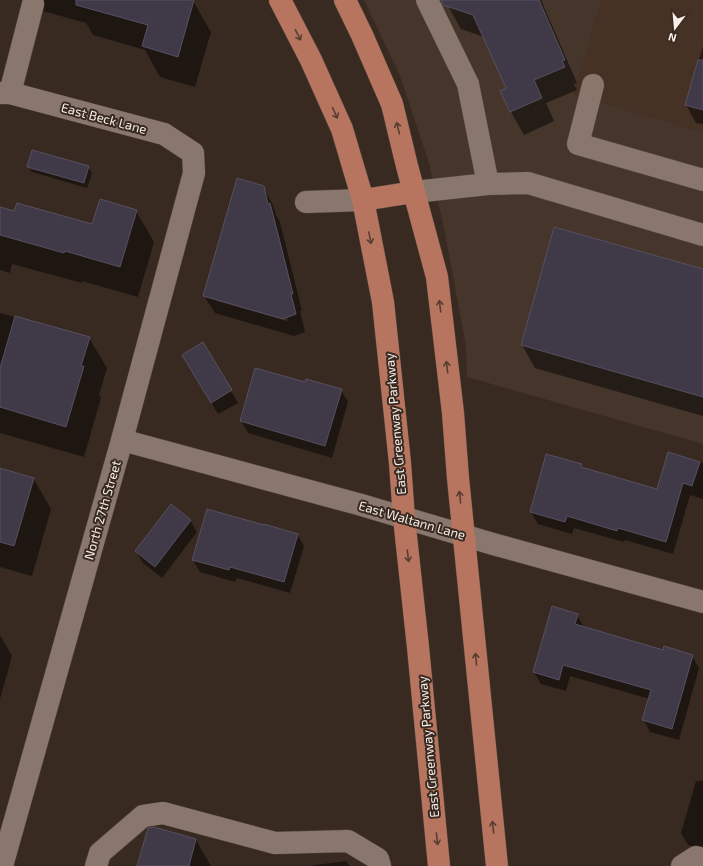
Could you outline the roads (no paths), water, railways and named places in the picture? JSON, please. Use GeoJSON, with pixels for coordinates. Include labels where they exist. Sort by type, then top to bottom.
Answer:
{"type":"FeatureCollection","features":[{"type":"Feature","properties":{"kind":"main road","name":"East Greenway Parkway"},"geometry":{"type":"LineString","coordinates":[[280,0],[311,60],[342,129],[363,200],[383,302],[439,866]]}},
{"type":"Feature","properties":{"kind":"main road"},"geometry":{"type":"LineString","coordinates":[[345,0],[392,104],[437,277],[453,414],[458,478],[497,866]]}},
{"type":"Feature","properties":{"kind":"main road"},"geometry":{"type":"LineString","coordinates":[[363,200],[414,192]]}},
{"type":"Feature","properties":{"kind":"street"},"geometry":{"type":"LineString","coordinates":[[427,0],[468,84],[488,184]]}},
{"type":"Feature","properties":{"kind":"street"},"geometry":{"type":"LineString","coordinates":[[3,90],[33,4]]}},
{"type":"Feature","properties":{"kind":"street"},"geometry":{"type":"LineString","coordinates":[[593,85],[578,144],[703,180]]}},
{"type":"Feature","properties":{"kind":"street","name":"East Beck Lane"},"geometry":{"type":"LineString","coordinates":[[3,90],[164,134],[193,153]]}},
{"type":"Feature","properties":{"kind":"street","name":"North 27th Street"},"geometry":{"type":"LineString","coordinates":[[2,866],[122,440],[194,173],[193,153]]}},
{"type":"Feature","properties":{"kind":"street"},"geometry":{"type":"LineString","coordinates":[[414,192],[488,184],[528,183],[703,235]]}},
{"type":"Feature","properties":{"kind":"street"},"geometry":{"type":"LineString","coordinates":[[306,202],[363,200]]}},
{"type":"Feature","properties":{"kind":"street","name":"East Waltann Lane"},"geometry":{"type":"LineString","coordinates":[[122,440],[358,504],[703,602]]}},
{"type":"Feature","properties":{"kind":"street"},"geometry":{"type":"LineString","coordinates":[[96,866],[100,853],[142,816],[163,813],[275,843],[348,841],[378,859],[380,866]]}},
{"type":"Feature","properties":{"kind":"street"},"geometry":{"type":"LineString","coordinates":[[682,866],[696,858],[703,859]]}}]}
